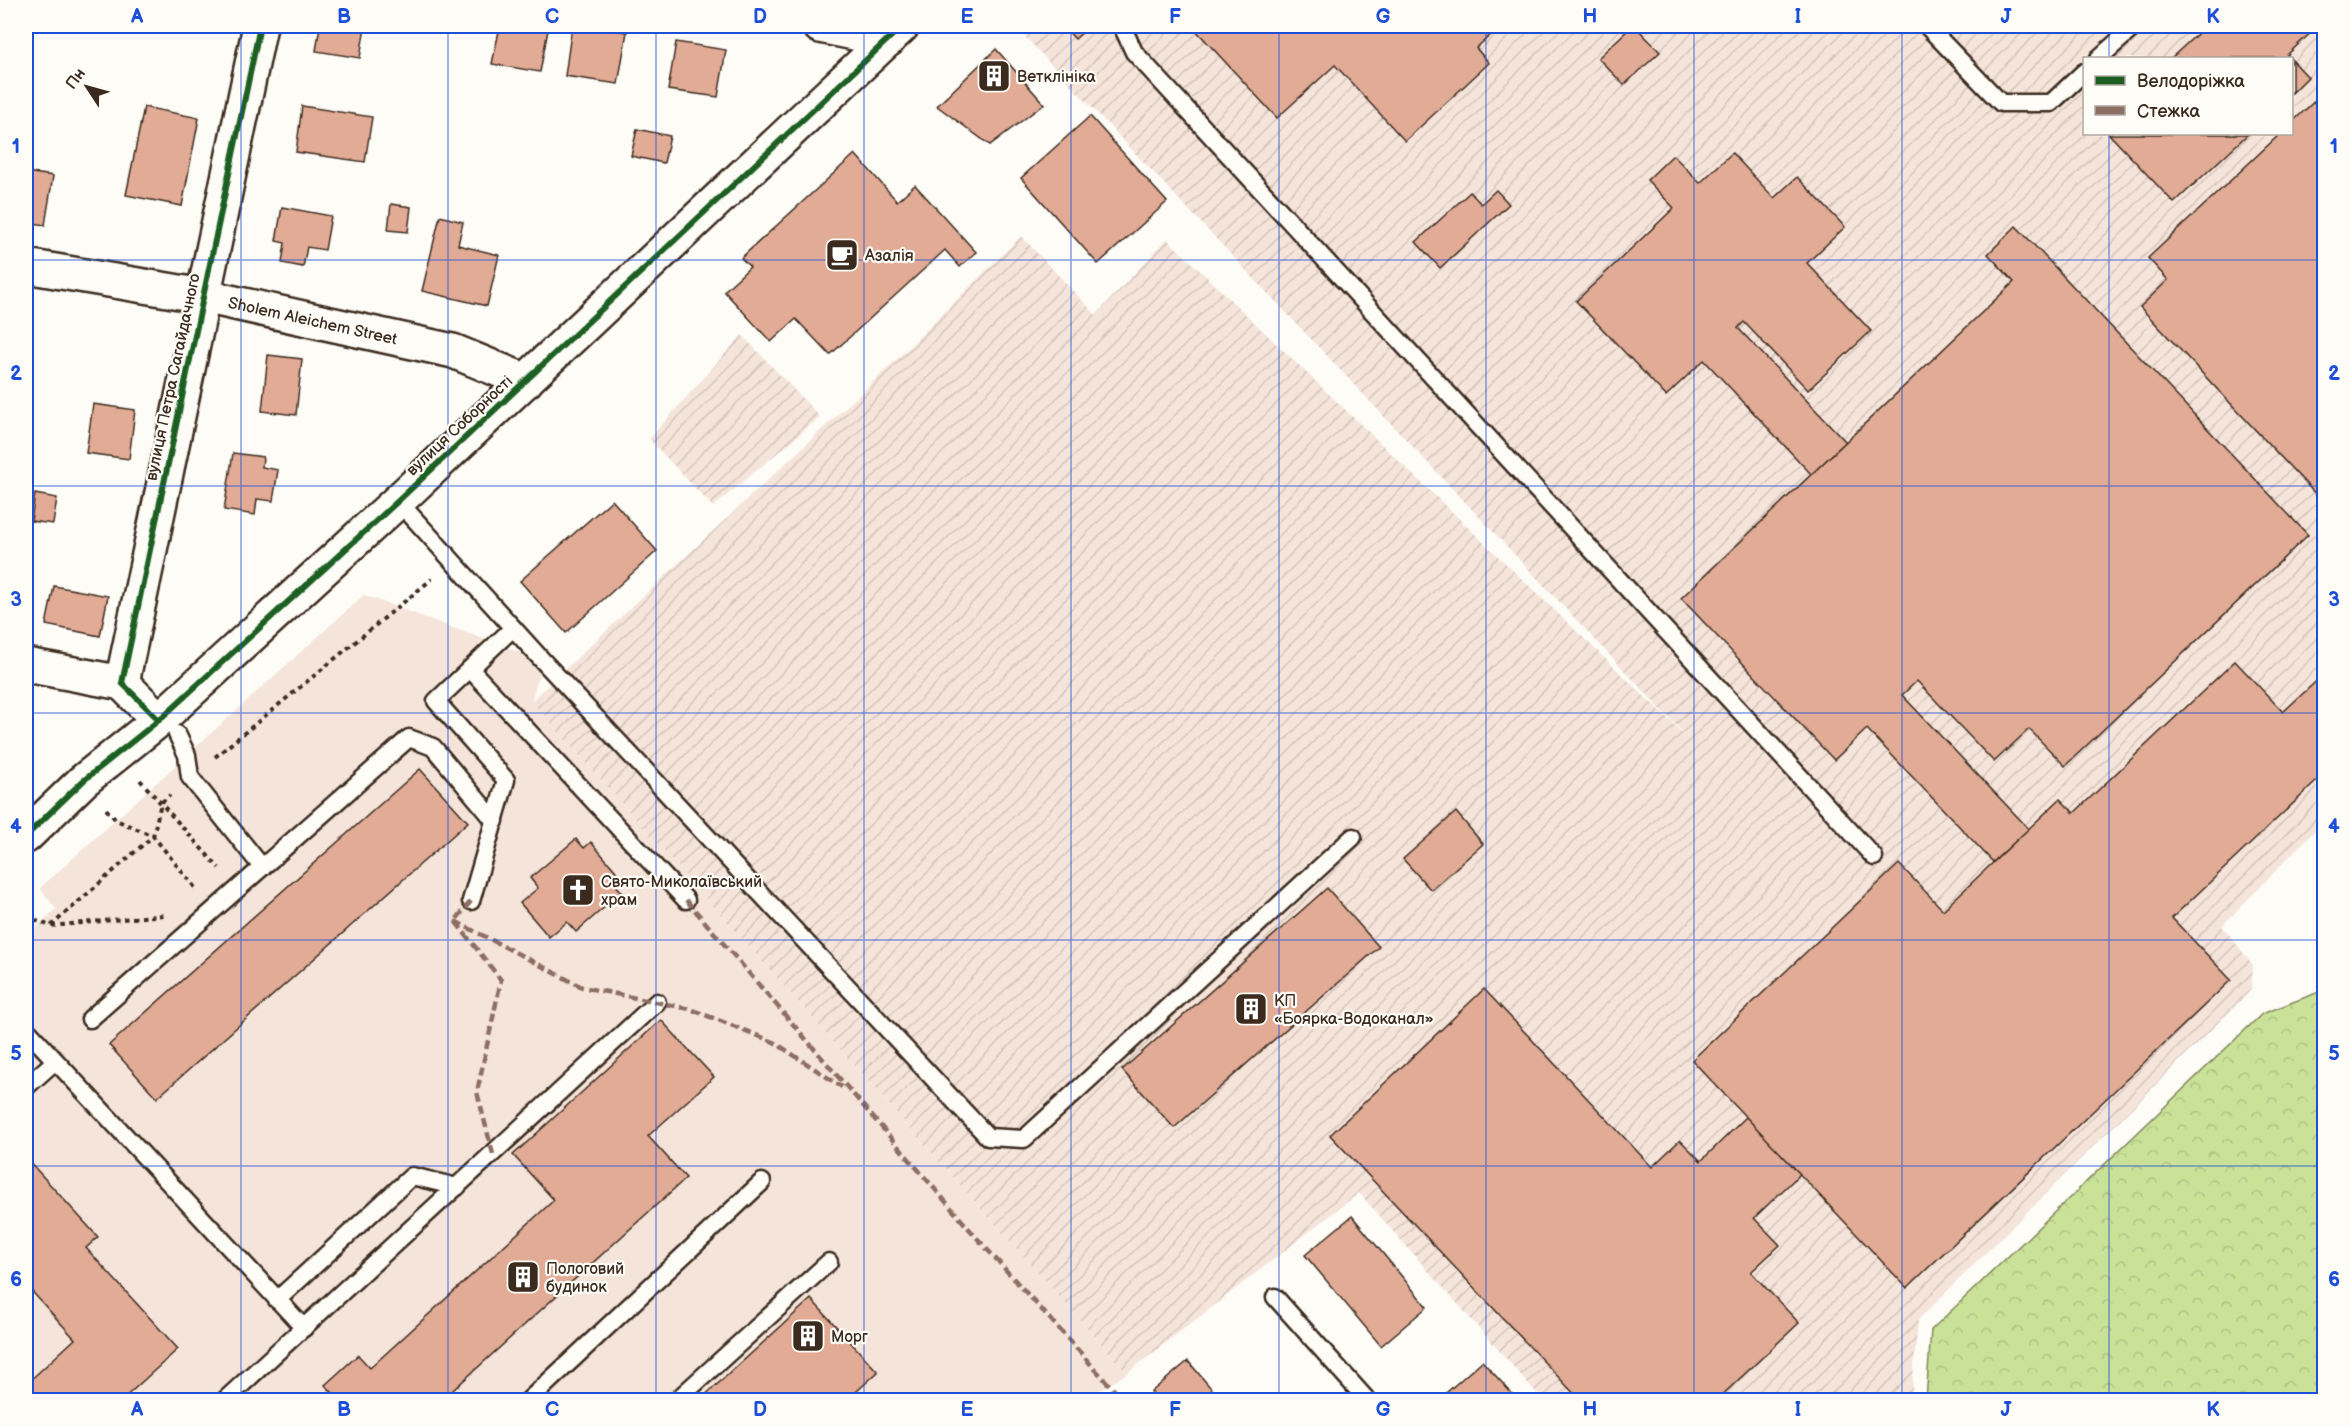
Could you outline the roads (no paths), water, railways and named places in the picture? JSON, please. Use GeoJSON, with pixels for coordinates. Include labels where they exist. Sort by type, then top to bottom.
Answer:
{"type":"FeatureCollection","features":[{"type":"Feature","properties":{"kind":"street","name":"вулиця Петра Сагайдачного"},"geometry":{"type":"LineString","coordinates":[[122,683],[260,26]]}},
{"type":"Feature","properties":{"kind":"street"},"geometry":{"type":"LineString","coordinates":[[820,26],[895,33]]}},
{"type":"Feature","properties":{"kind":"street","name":"вулиця Соборності"},"geometry":{"type":"LineString","coordinates":[[26,836],[83,781],[168,727],[398,501],[895,33]]}},
{"type":"Feature","properties":{"kind":"street","name":"Sholem Aleichem Street"},"geometry":{"type":"LineString","coordinates":[[26,266],[203,296],[453,351],[526,381]]}},
{"type":"Feature","properties":{"kind":"street"},"geometry":{"type":"LineString","coordinates":[[26,665],[122,683],[168,727]]}},
{"type":"Feature","properties":{"kind":"lane"},"geometry":{"type":"LineString","coordinates":[[1122,26],[1134,52],[1874,857]]}},
{"type":"Feature","properties":{"kind":"lane"},"geometry":{"type":"LineString","coordinates":[[1927,26],[2001,103],[2051,103],[2083,74]]}},
{"type":"Feature","properties":{"kind":"lane"},"geometry":{"type":"LineString","coordinates":[[2100,57],[2135,26]]}},
{"type":"Feature","properties":{"kind":"lane"},"geometry":{"type":"LineString","coordinates":[[398,501],[513,628],[988,1137],[1024,1139],[1353,837]]}},
{"type":"Feature","properties":{"kind":"lane"},"geometry":{"type":"LineString","coordinates":[[471,901],[506,780],[436,701],[513,628]]}},
{"type":"Feature","properties":{"kind":"lane"},"geometry":{"type":"LineString","coordinates":[[470,669],[686,900]]}},
{"type":"Feature","properties":{"kind":"lane"},"geometry":{"type":"LineString","coordinates":[[168,727],[188,755],[190,777],[262,867]]}},
{"type":"Feature","properties":{"kind":"lane"},"geometry":{"type":"LineString","coordinates":[[90,1019],[409,738],[433,747],[495,821]]}},
{"type":"Feature","properties":{"kind":"lane"},"geometry":{"type":"LineString","coordinates":[[225,1401],[657,1002]]}},
{"type":"Feature","properties":{"kind":"lane"},"geometry":{"type":"LineString","coordinates":[[26,1029],[54,1062],[304,1329]]}},
{"type":"Feature","properties":{"kind":"lane"},"geometry":{"type":"LineString","coordinates":[[26,1087],[54,1062]]}},
{"type":"Feature","properties":{"kind":"lane"},"geometry":{"type":"LineString","coordinates":[[277,1300],[412,1176],[457,1187]]}},
{"type":"Feature","properties":{"kind":"lane"},"geometry":{"type":"LineString","coordinates":[[529,1401],[762,1182]]}},
{"type":"Feature","properties":{"kind":"lane"},"geometry":{"type":"LineString","coordinates":[[677,1401],[829,1262]]}},
{"type":"Feature","properties":{"kind":"lane"},"geometry":{"type":"LineString","coordinates":[[1275,1297],[1367,1401]]}},
{"type":"Feature","properties":{"kind":"place","name":"Ветклініка"},"geometry":{"type":"Point","coordinates":[994,76]}},
{"type":"Feature","properties":{"kind":"place","name":"Азалія"},"geometry":{"type":"Point","coordinates":[842,255]}},
{"type":"Feature","properties":{"kind":"place","name":"Свято-Миколаївський храм"},"geometry":{"type":"Point","coordinates":[578,890]}},
{"type":"Feature","properties":{"kind":"place","name":"КП «Боярка-Водоканал»"},"geometry":{"type":"Point","coordinates":[1251,1009]}},
{"type":"Feature","properties":{"kind":"place","name":"Пологовий будинок"},"geometry":{"type":"Point","coordinates":[523,1277]}},
{"type":"Feature","properties":{"kind":"place","name":"Морг"},"geometry":{"type":"Point","coordinates":[808,1336]}}]}
